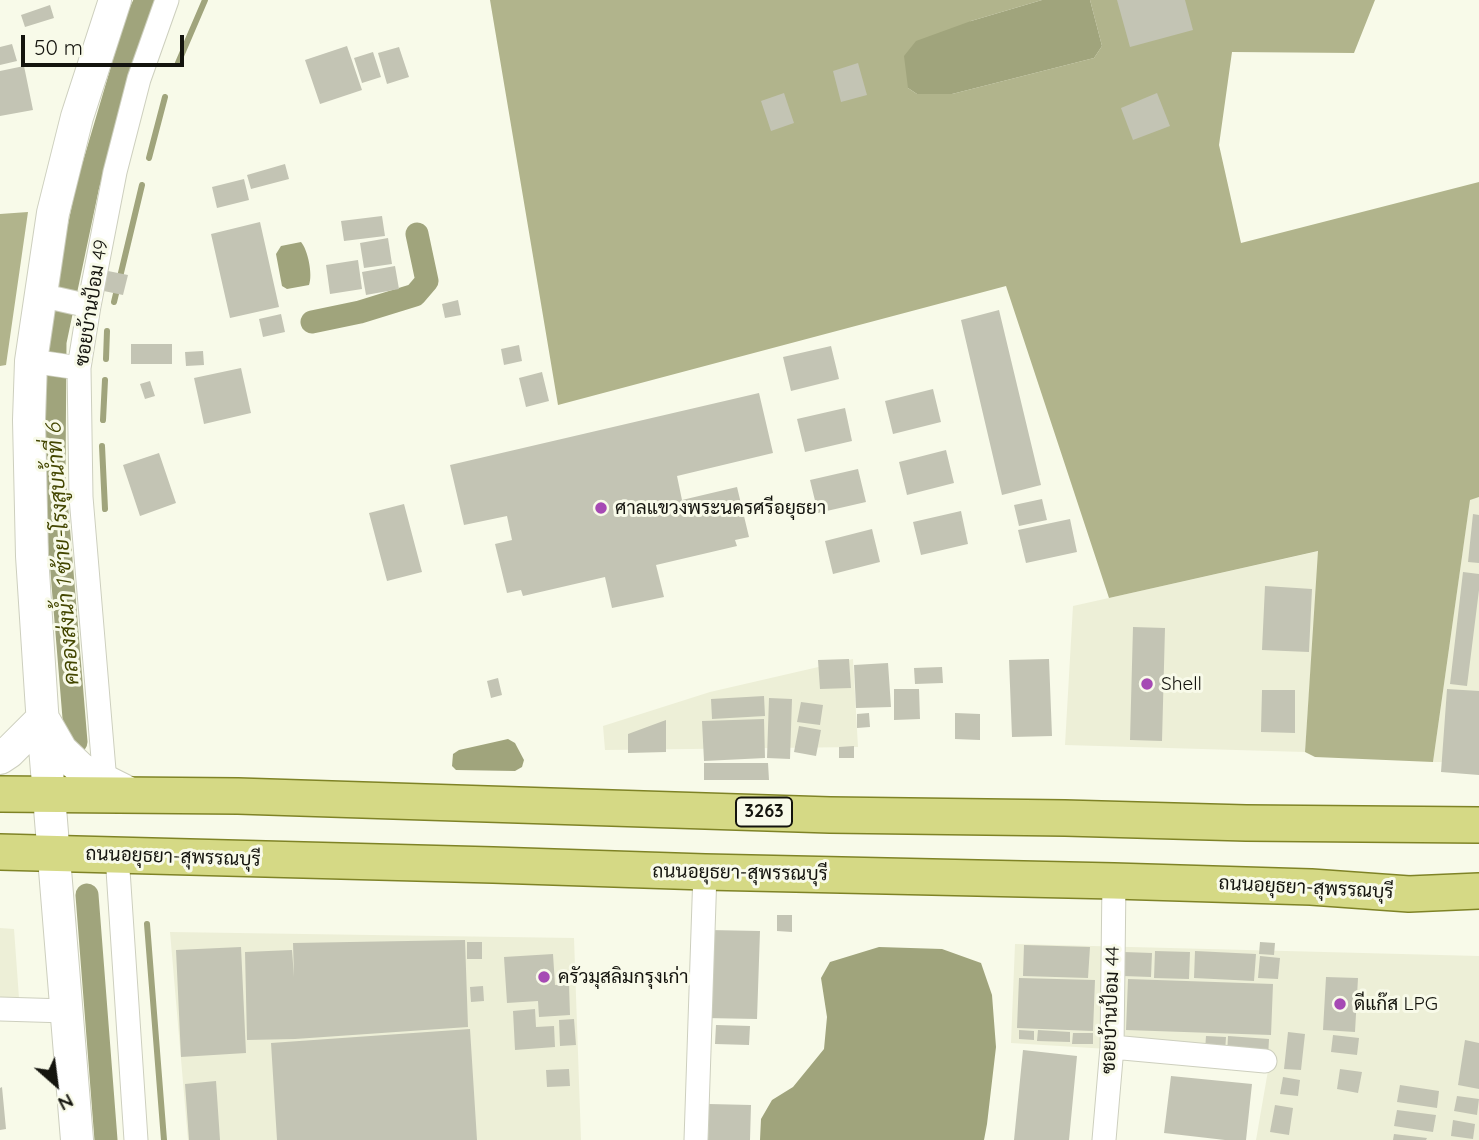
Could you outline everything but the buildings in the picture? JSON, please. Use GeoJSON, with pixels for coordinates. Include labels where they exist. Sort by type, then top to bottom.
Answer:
{"type":"FeatureCollection","features":[{"type":"Feature","properties":{"kind":"main road"},"geometry":{"type":"LineString","coordinates":[[77,1140],[32,556],[29,420],[57,365],[68,301],[53,213],[69,144],[115,0]]}},
{"type":"Feature","properties":{"kind":"main road"},"geometry":{"type":"LineString","coordinates":[[0,758],[43,718]]}},
{"type":"Feature","properties":{"kind":"main road"},"geometry":{"type":"LineString","coordinates":[[43,718],[61,750],[81,769],[118,788]]}},
{"type":"Feature","properties":{"kind":"main road","name":"3263"},"geometry":{"type":"LineString","coordinates":[[0,793],[49,794],[118,788],[830,815],[1479,825]]}},
{"type":"Feature","properties":{"kind":"main road","name":"ถนนอยุธยา-สุพรรณบุรี"},"geometry":{"type":"LineString","coordinates":[[0,852],[1114,881],[1311,887],[1409,894],[1479,891]]}},
{"type":"Feature","properties":{"kind":"street","name":"ซอยบ้านป้อม 49"},"geometry":{"type":"LineString","coordinates":[[118,788],[81,497],[57,365],[68,301],[118,161],[139,79],[167,0]]}},
{"type":"Feature","properties":{"kind":"street"},"geometry":{"type":"LineString","coordinates":[[117,855],[136,1140]]}},
{"type":"Feature","properties":{"kind":"street"},"geometry":{"type":"LineString","coordinates":[[696,1140],[705,872]]}},
{"type":"Feature","properties":{"kind":"street","name":"ซอยบ้านป้อม 44"},"geometry":{"type":"LineString","coordinates":[[1104,1140],[1112,1047],[1114,881]]}},
{"type":"Feature","properties":{"kind":"street"},"geometry":{"type":"LineString","coordinates":[[0,1009],[66,1011]]}},
{"type":"Feature","properties":{"kind":"street"},"geometry":{"type":"LineString","coordinates":[[1112,1047],[1265,1061]]}},
{"type":"Feature","properties":{"kind":"shaded area"},"geometry":{"type":"Polygon","coordinates":[[[490,0],[1042,0],[971,21],[908,88],[917,94],[952,94],[1094,58],[1102,46],[1090,0],[1375,0],[1354,53],[1232,52],[1219,145],[1241,243],[1479,182],[1479,497],[1470,500],[1433,762],[1315,757],[1305,752],[1318,551],[1109,598],[1006,286],[558,405],[490,0]]]}},
{"type":"Feature","properties":{"kind":"shaded area"},"geometry":{"type":"Polygon","coordinates":[[[1042,0],[1090,0],[1102,46],[1094,58],[952,94],[917,94],[908,88],[904,56],[916,41],[1042,0]]]}},
{"type":"Feature","properties":{"kind":"shaded area"},"geometry":{"type":"Polygon","coordinates":[[[28,212],[6,365],[0,366],[0,214],[28,212]]]}},
{"type":"Feature","properties":{"kind":"shaded area"},"geometry":{"type":"Polygon","coordinates":[[[301,242],[309,263],[309,285],[287,289],[282,286],[276,254],[281,246],[301,242]]]}},
{"type":"Feature","properties":{"kind":"shaded area"},"geometry":{"type":"Polygon","coordinates":[[[1479,497],[1479,762],[1433,762],[1470,499],[1479,497]]]}},
{"type":"Feature","properties":{"kind":"shaded area"},"geometry":{"type":"Polygon","coordinates":[[[1319,551],[1305,752],[1065,745],[1073,606],[1319,551]]]}},
{"type":"Feature","properties":{"kind":"shaded area"},"geometry":{"type":"Polygon","coordinates":[[[853,659],[858,747],[605,750],[603,726],[710,692],[853,659]]]}},
{"type":"Feature","properties":{"kind":"shaded area"},"geometry":{"type":"Polygon","coordinates":[[[508,739],[515,743],[524,760],[522,767],[515,771],[456,770],[452,766],[453,754],[459,750],[508,739]]]}},
{"type":"Feature","properties":{"kind":"shaded area"},"geometry":{"type":"Polygon","coordinates":[[[0,928],[14,929],[19,998],[0,998],[0,928]]]}},
{"type":"Feature","properties":{"kind":"shaded area"},"geometry":{"type":"Polygon","coordinates":[[[170,932],[574,938],[581,1140],[188,1140],[170,932]]]}},
{"type":"Feature","properties":{"kind":"shaded area"},"geometry":{"type":"Polygon","coordinates":[[[1015,944],[1479,956],[1479,1140],[1256,1140],[1270,1059],[1011,1043],[1015,944]]]}},
{"type":"Feature","properties":{"kind":"shaded area"},"geometry":{"type":"Polygon","coordinates":[[[879,947],[942,949],[981,963],[992,995],[996,1047],[984,1140],[760,1140],[761,1119],[772,1100],[793,1087],[824,1049],[827,1017],[821,978],[830,962],[879,947]]]}},
{"type":"Feature","properties":{"kind":"waterway","name":"คลองส่งน้ำ 1 ซ้าย-โรงสูบน้ำที่ 6"},"geometry":{"type":"LineString","coordinates":[[76,742],[54,475],[55,342],[88,185],[137,19],[146,0]]}},
{"type":"Feature","properties":{"kind":"waterway"},"geometry":{"type":"LineString","coordinates":[[178,63],[205,0]]}},
{"type":"Feature","properties":{"kind":"waterway"},"geometry":{"type":"LineString","coordinates":[[149,158],[165,97]]}},
{"type":"Feature","properties":{"kind":"waterway"},"geometry":{"type":"LineString","coordinates":[[114,302],[142,185]]}},
{"type":"Feature","properties":{"kind":"waterway"},"geometry":{"type":"LineString","coordinates":[[312,322],[360,312],[415,295],[427,281],[417,234]]}},
{"type":"Feature","properties":{"kind":"waterway"},"geometry":{"type":"LineString","coordinates":[[106,359],[107,331]]}},
{"type":"Feature","properties":{"kind":"waterway"},"geometry":{"type":"LineString","coordinates":[[103,420],[105,380]]}},
{"type":"Feature","properties":{"kind":"waterway"},"geometry":{"type":"LineString","coordinates":[[102,446],[105,509]]}},
{"type":"Feature","properties":{"kind":"waterway","name":"คลองส่งน้ำ 1 ซ้าย-โรงสูบน้ำที่ 6"},"geometry":{"type":"LineString","coordinates":[[87,895],[106,1140]]}},
{"type":"Feature","properties":{"kind":"waterway"},"geometry":{"type":"LineString","coordinates":[[147,924],[164,1140]]}},
{"type":"Feature","properties":{"kind":"place","name":"ศาลแขวงพระนครศรีอยุธยา"},"geometry":{"type":"Point","coordinates":[601,508]}},
{"type":"Feature","properties":{"kind":"place","name":"Shell"},"geometry":{"type":"Point","coordinates":[1147,684]}},
{"type":"Feature","properties":{"kind":"place","name":"ครัวมุสลิมกรุงเก่า"},"geometry":{"type":"Point","coordinates":[544,977]}},
{"type":"Feature","properties":{"kind":"place","name":"ดีแก๊ส LPG"},"geometry":{"type":"Point","coordinates":[1340,1004]}}]}
